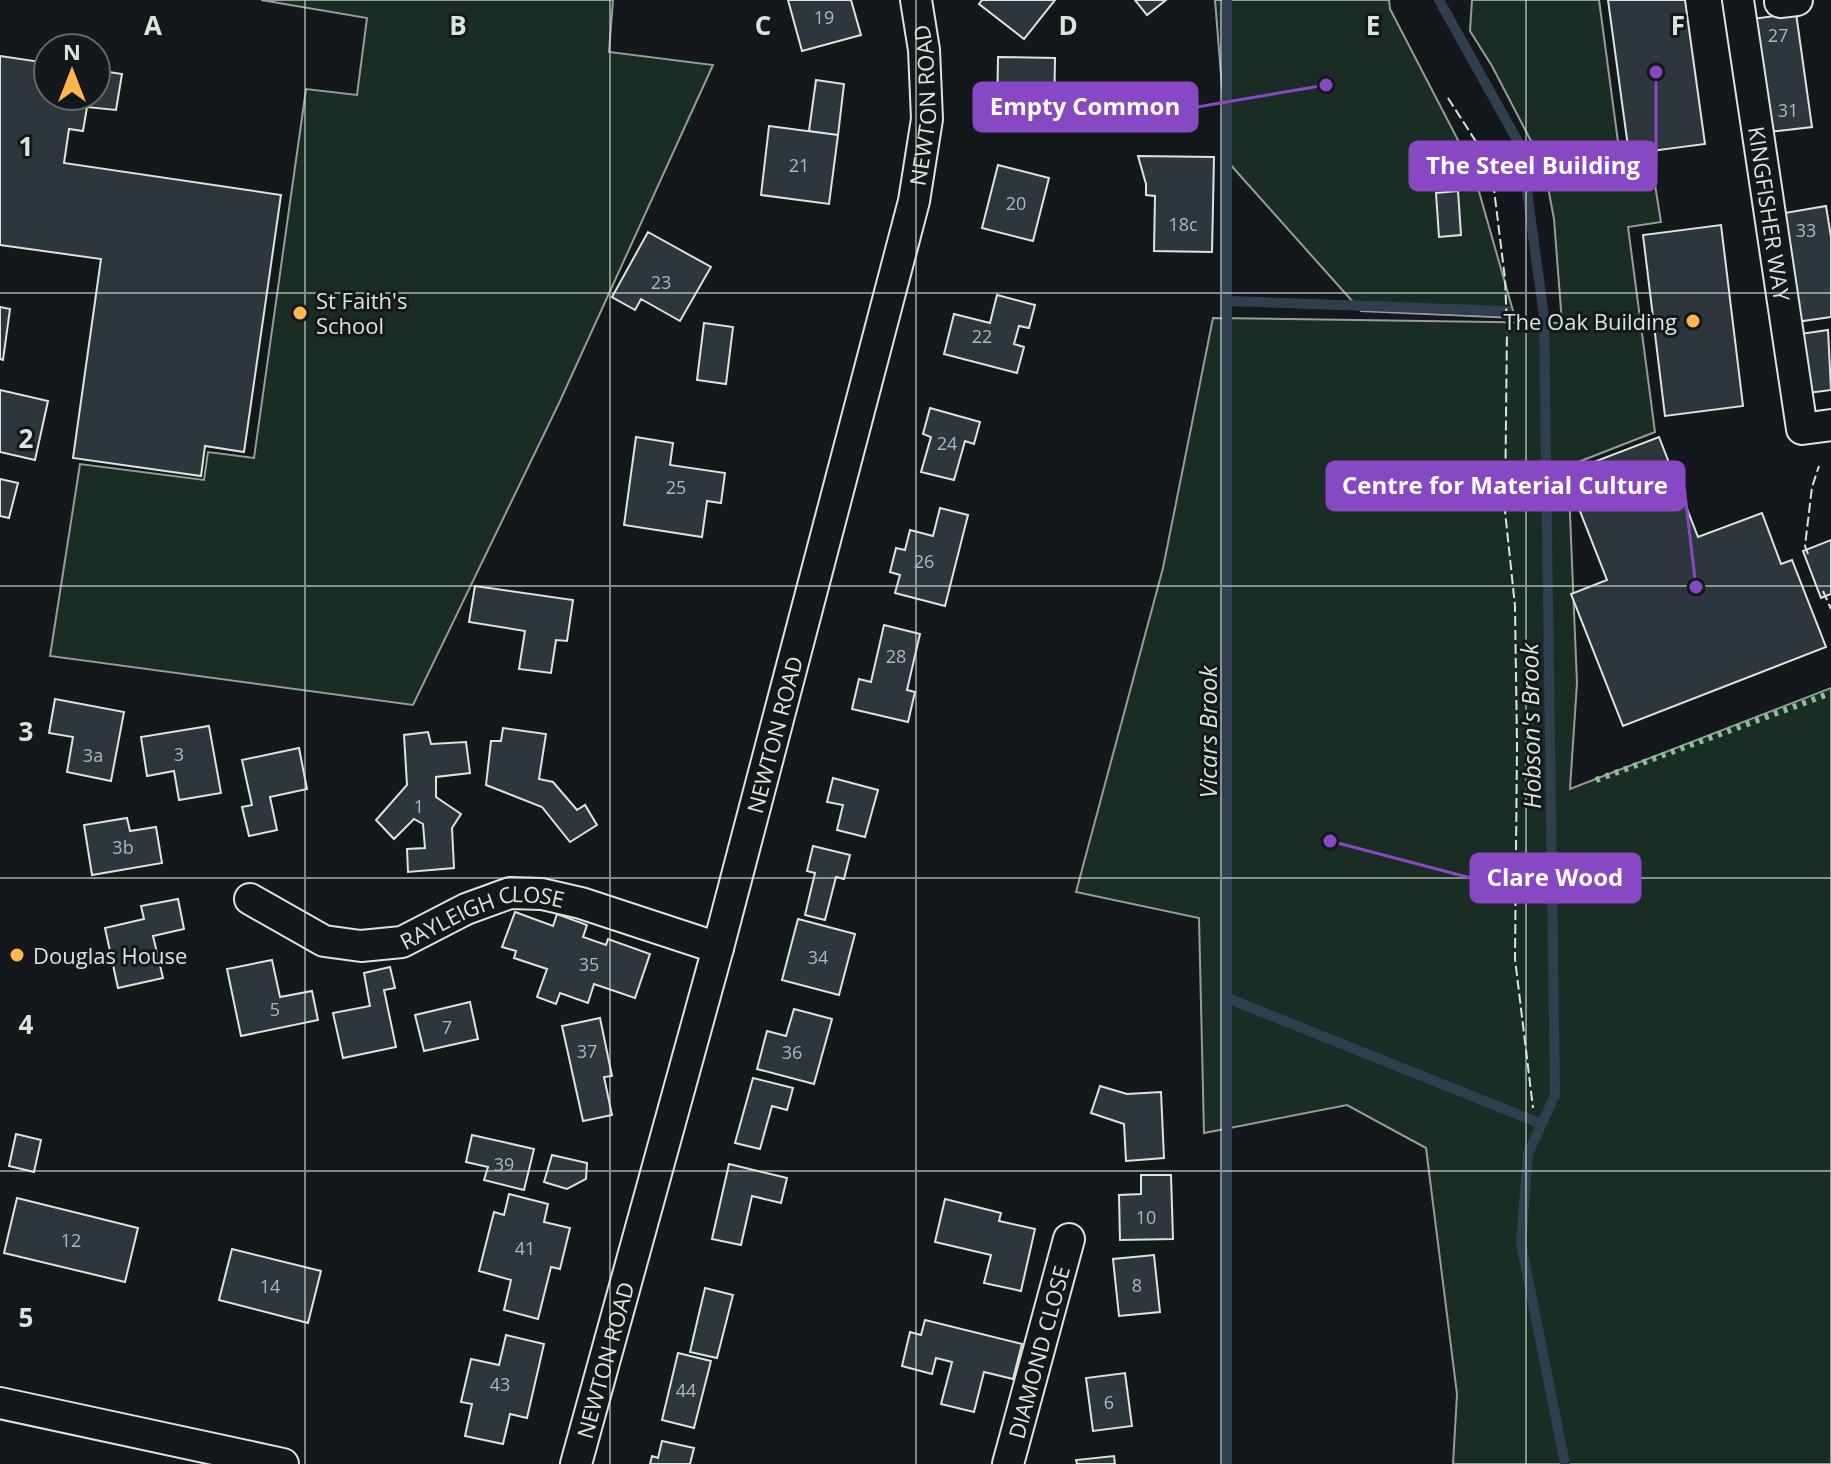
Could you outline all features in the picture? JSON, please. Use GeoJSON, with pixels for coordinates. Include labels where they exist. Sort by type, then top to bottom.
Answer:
{"type":"FeatureCollection","features":[{"type":"Feature","properties":{"kind":"street","name":"NEWTON ROAD"},"geometry":{"type":"LineString","coordinates":[[576,1464],[718,948],[914,201],[927,119],[924,50],[916,0]]}},
{"type":"Feature","properties":{"kind":"street","name":"KINGFISHER WAY"},"geometry":{"type":"LineString","coordinates":[[1738,0],[1816,427]]}},
{"type":"Feature","properties":{"kind":"street","name":"RAYLEIGH CLOSE"},"geometry":{"type":"LineString","coordinates":[[250,899],[324,941],[361,946],[402,942],[466,909],[510,893],[542,894],[581,903],[718,948]]}},
{"type":"Feature","properties":{"kind":"street","name":"DIAMOND CLOSE"},"geometry":{"type":"LineString","coordinates":[[1008,1464],[1069,1239]]}},
{"type":"Feature","properties":{"kind":"street"},"geometry":{"type":"LineString","coordinates":[[0,1403],[283,1464]]}},
{"type":"Feature","properties":{"kind":"green space","name":"St Faith's School"},"geometry":{"type":"Polygon","coordinates":[[[261,0],[613,0],[609,52],[713,65],[560,401],[413,705],[50,656],[80,464],[204,480],[208,452],[254,458],[306,89],[357,95],[367,18],[261,0]]]}},
{"type":"Feature","properties":{"kind":"green space"},"geometry":{"type":"Polygon","coordinates":[[[1215,0],[1389,0],[1390,9],[1472,167],[1515,318],[1361,311],[1228,162],[1215,0]]]}},
{"type":"Feature","properties":{"kind":"green space"},"geometry":{"type":"Polygon","coordinates":[[[1472,0],[1599,0],[1621,164],[1651,160],[1661,222],[1628,227],[1655,432],[1568,466],[1577,683],[1570,789],[1831,688],[1831,1464],[1453,1464],[1457,1394],[1426,1148],[1347,1105],[1204,1133],[1199,918],[1076,892],[1163,568],[1213,318],[1562,323],[1554,219],[1544,166],[1492,66],[1470,31],[1472,0]]]}},
{"type":"Feature","properties":{"kind":"building"},"geometry":{"type":"Polygon","coordinates":[[[788,0],[851,0],[861,35],[802,51],[788,0]]]}},
{"type":"Feature","properties":{"kind":"building"},"geometry":{"type":"Polygon","coordinates":[[[982,0],[1055,0],[1024,39],[979,4],[982,0]]]}},
{"type":"Feature","properties":{"kind":"building"},"geometry":{"type":"Polygon","coordinates":[[[1135,0],[1166,0],[1147,15],[1135,0]]]}},
{"type":"Feature","properties":{"kind":"building"},"geometry":{"type":"Polygon","coordinates":[[[1608,0],[1685,0],[1705,144],[1629,154],[1608,0]]]}},
{"type":"Feature","properties":{"kind":"building"},"geometry":{"type":"Polygon","coordinates":[[[1796,13],[1812,127],[1769,132],[1752,19],[1796,13]]]}},
{"type":"Feature","properties":{"kind":"building"},"geometry":{"type":"Polygon","coordinates":[[[0,56],[32,61],[32,112],[86,112],[83,131],[69,129],[64,163],[281,195],[244,452],[205,446],[201,476],[73,458],[101,259],[0,245],[0,56]]]}},
{"type":"Feature","properties":{"kind":"building"},"geometry":{"type":"Polygon","coordinates":[[[998,57],[1055,58],[1054,118],[997,117],[998,57]]]}},
{"type":"Feature","properties":{"kind":"building"},"geometry":{"type":"Polygon","coordinates":[[[112,72],[122,74],[116,110],[112,110],[112,72]]]}},
{"type":"Feature","properties":{"kind":"building"},"geometry":{"type":"Polygon","coordinates":[[[816,80],[844,84],[838,135],[809,131],[816,80]]]}},
{"type":"Feature","properties":{"kind":"building"},"geometry":{"type":"Polygon","coordinates":[[[769,126],[838,135],[829,204],[761,195],[769,126]]]}},
{"type":"Feature","properties":{"kind":"building"},"geometry":{"type":"Polygon","coordinates":[[[1138,156],[1214,157],[1212,252],[1154,251],[1155,196],[1146,195],[1138,156]]]}},
{"type":"Feature","properties":{"kind":"building"},"geometry":{"type":"Polygon","coordinates":[[[998,165],[1049,178],[1033,241],[982,228],[998,165]]]}},
{"type":"Feature","properties":{"kind":"building"},"geometry":{"type":"Polygon","coordinates":[[[1458,191],[1461,235],[1439,237],[1436,193],[1458,191]]]}},
{"type":"Feature","properties":{"kind":"building"},"geometry":{"type":"Polygon","coordinates":[[[1826,206],[1831,237],[1831,317],[1796,322],[1779,214],[1826,206]]]}},
{"type":"Feature","properties":{"kind":"building","name":"The Oak Building"},"geometry":{"type":"Polygon","coordinates":[[[1721,225],[1743,406],[1665,416],[1643,235],[1721,225]]]}},
{"type":"Feature","properties":{"kind":"building"},"geometry":{"type":"Polygon","coordinates":[[[648,232],[711,267],[680,321],[641,299],[635,310],[612,297],[648,232]]]}},
{"type":"Feature","properties":{"kind":"building"},"geometry":{"type":"Polygon","coordinates":[[[997,295],[1035,305],[1029,328],[1019,326],[1014,344],[1024,347],[1017,373],[944,354],[954,314],[990,323],[997,295]]]}},
{"type":"Feature","properties":{"kind":"building"},"geometry":{"type":"Polygon","coordinates":[[[0,307],[10,309],[3,360],[0,359],[0,307]]]}},
{"type":"Feature","properties":{"kind":"building"},"geometry":{"type":"Polygon","coordinates":[[[704,323],[733,327],[726,384],[697,380],[704,323]]]}},
{"type":"Feature","properties":{"kind":"building"},"geometry":{"type":"Polygon","coordinates":[[[1828,330],[1831,390],[1808,393],[1800,334],[1828,330]]]}},
{"type":"Feature","properties":{"kind":"building"},"geometry":{"type":"Polygon","coordinates":[[[0,390],[48,401],[35,460],[0,452],[0,390]]]}},
{"type":"Feature","properties":{"kind":"building"},"geometry":{"type":"Polygon","coordinates":[[[930,408],[980,422],[974,444],[965,441],[954,480],[921,472],[931,437],[923,434],[930,408]]]}},
{"type":"Feature","properties":{"kind":"building"},"geometry":{"type":"Polygon","coordinates":[[[636,437],[673,443],[670,465],[725,473],[721,503],[707,501],[702,537],[624,525],[636,437]]]}},
{"type":"Feature","properties":{"kind":"building"},"geometry":{"type":"Polygon","coordinates":[[[1659,437],[1698,537],[1762,513],[1781,564],[1792,560],[1826,647],[1623,726],[1571,594],[1607,580],[1565,473],[1659,437]]]}},
{"type":"Feature","properties":{"kind":"building"},"geometry":{"type":"Polygon","coordinates":[[[0,479],[18,483],[9,518],[0,516],[0,479]]]}},
{"type":"Feature","properties":{"kind":"building"},"geometry":{"type":"Polygon","coordinates":[[[940,508],[968,515],[945,606],[895,593],[900,575],[890,572],[896,548],[905,550],[910,530],[933,536],[940,508]]]}},
{"type":"Feature","properties":{"kind":"building"},"geometry":{"type":"Polygon","coordinates":[[[1831,540],[1831,594],[1821,598],[1803,551],[1831,540]]]}},
{"type":"Feature","properties":{"kind":"building"},"geometry":{"type":"Polygon","coordinates":[[[475,586],[573,600],[567,641],[556,640],[551,673],[519,669],[525,631],[469,622],[475,586]]]}},
{"type":"Feature","properties":{"kind":"building"},"geometry":{"type":"Polygon","coordinates":[[[884,625],[920,634],[907,690],[915,692],[908,722],[852,709],[859,679],[871,682],[884,625]]]}},
{"type":"Feature","properties":{"kind":"building"},"geometry":{"type":"Polygon","coordinates":[[[55,699],[124,712],[111,781],[67,772],[73,737],[49,733],[55,699]]]}},
{"type":"Feature","properties":{"kind":"building"},"geometry":{"type":"Polygon","coordinates":[[[209,726],[221,793],[179,800],[174,771],[147,776],[141,737],[209,726]]]}},
{"type":"Feature","properties":{"kind":"building"},"geometry":{"type":"Polygon","coordinates":[[[503,728],[546,734],[539,779],[553,782],[577,810],[585,805],[597,825],[570,842],[542,807],[486,785],[491,741],[501,741],[503,728]]]}},
{"type":"Feature","properties":{"kind":"building"},"geometry":{"type":"Polygon","coordinates":[[[428,732],[431,744],[466,742],[470,773],[436,777],[436,797],[461,814],[452,828],[454,868],[408,872],[407,849],[425,848],[423,824],[414,819],[394,839],[376,820],[407,785],[404,735],[428,732]]]}},
{"type":"Feature","properties":{"kind":"building"},"geometry":{"type":"Polygon","coordinates":[[[299,748],[307,789],[270,797],[277,830],[249,836],[242,807],[252,805],[242,760],[299,748]]]}},
{"type":"Feature","properties":{"kind":"building"},"geometry":{"type":"Polygon","coordinates":[[[833,778],[878,790],[865,837],[837,830],[843,805],[827,802],[833,778]]]}},
{"type":"Feature","properties":{"kind":"building"},"geometry":{"type":"Polygon","coordinates":[[[127,818],[130,831],[156,827],[162,863],[92,875],[84,825],[127,818]]]}},
{"type":"Feature","properties":{"kind":"building"},"geometry":{"type":"Polygon","coordinates":[[[813,846],[850,855],[844,879],[836,877],[825,920],[805,915],[815,873],[807,871],[813,846]]]}},
{"type":"Feature","properties":{"kind":"building"},"geometry":{"type":"Polygon","coordinates":[[[178,899],[184,929],[153,936],[163,978],[118,988],[105,928],[144,919],[141,906],[178,899]]]}},
{"type":"Feature","properties":{"kind":"building"},"geometry":{"type":"Polygon","coordinates":[[[515,912],[553,926],[557,914],[587,925],[583,937],[606,945],[608,939],[650,954],[635,998],[594,984],[588,1003],[560,993],[556,1004],[537,997],[547,969],[514,958],[516,951],[502,947],[515,912]]]}},
{"type":"Feature","properties":{"kind":"building"},"geometry":{"type":"Polygon","coordinates":[[[798,919],[855,934],[839,995],[782,980],[798,919]]]}},
{"type":"Feature","properties":{"kind":"building"},"geometry":{"type":"Polygon","coordinates":[[[272,960],[280,997],[312,991],[318,1020],[241,1036],[227,969],[272,960]]]}},
{"type":"Feature","properties":{"kind":"building"},"geometry":{"type":"Polygon","coordinates":[[[390,967],[395,988],[384,990],[396,1047],[343,1058],[333,1013],[370,1006],[364,973],[390,967]]]}},
{"type":"Feature","properties":{"kind":"building"},"geometry":{"type":"Polygon","coordinates":[[[470,1002],[478,1039],[424,1051],[415,1015],[470,1002]]]}},
{"type":"Feature","properties":{"kind":"building"},"geometry":{"type":"Polygon","coordinates":[[[794,1009],[832,1019],[814,1084],[757,1069],[767,1031],[786,1036],[794,1009]]]}},
{"type":"Feature","properties":{"kind":"building"},"geometry":{"type":"Polygon","coordinates":[[[600,1018],[612,1076],[604,1077],[612,1115],[583,1121],[562,1026],[600,1018]]]}},
{"type":"Feature","properties":{"kind":"building"},"geometry":{"type":"Polygon","coordinates":[[[753,1078],[793,1088],[787,1110],[772,1106],[760,1149],[735,1143],[753,1078]]]}},
{"type":"Feature","properties":{"kind":"building"},"geometry":{"type":"Polygon","coordinates":[[[1100,1086],[1127,1094],[1161,1092],[1164,1158],[1126,1161],[1124,1124],[1091,1113],[1100,1086]]]}},
{"type":"Feature","properties":{"kind":"building"},"geometry":{"type":"Polygon","coordinates":[[[16,1134],[41,1140],[34,1172],[9,1166],[16,1134]]]}},
{"type":"Feature","properties":{"kind":"building"},"geometry":{"type":"Polygon","coordinates":[[[472,1135],[534,1149],[524,1190],[484,1180],[488,1167],[466,1162],[472,1135]]]}},
{"type":"Feature","properties":{"kind":"building"},"geometry":{"type":"Polygon","coordinates":[[[552,1155],[587,1163],[586,1179],[567,1189],[544,1182],[552,1155]]]}},
{"type":"Feature","properties":{"kind":"building"},"geometry":{"type":"Polygon","coordinates":[[[729,1164],[787,1178],[781,1203],[752,1196],[741,1245],[712,1239],[729,1164]]]}},
{"type":"Feature","properties":{"kind":"building"},"geometry":{"type":"Polygon","coordinates":[[[1141,1175],[1171,1175],[1173,1239],[1120,1240],[1119,1195],[1141,1194],[1141,1175]]]}},
{"type":"Feature","properties":{"kind":"building"},"geometry":{"type":"Polygon","coordinates":[[[509,1194],[548,1204],[544,1222],[570,1228],[560,1269],[551,1267],[538,1319],[504,1310],[511,1280],[479,1271],[494,1212],[504,1215],[509,1194]]]}},
{"type":"Feature","properties":{"kind":"building"},"geometry":{"type":"Polygon","coordinates":[[[17,1198],[138,1228],[125,1282],[4,1253],[17,1198]]]}},
{"type":"Feature","properties":{"kind":"building"},"geometry":{"type":"Polygon","coordinates":[[[945,1199],[1001,1213],[999,1221],[1035,1229],[1021,1291],[984,1283],[991,1255],[935,1242],[945,1199]]]}},
{"type":"Feature","properties":{"kind":"building"},"geometry":{"type":"Polygon","coordinates":[[[232,1249],[321,1271],[308,1323],[219,1300],[232,1249]]]}},
{"type":"Feature","properties":{"kind":"building"},"geometry":{"type":"Polygon","coordinates":[[[1154,1255],[1160,1312],[1119,1316],[1113,1259],[1154,1255]]]}},
{"type":"Feature","properties":{"kind":"building"},"geometry":{"type":"Polygon","coordinates":[[[705,1288],[733,1295],[717,1358],[690,1352],[705,1288]]]}},
{"type":"Feature","properties":{"kind":"building"},"geometry":{"type":"Polygon","coordinates":[[[925,1320],[1022,1344],[1013,1379],[984,1372],[974,1412],[941,1404],[952,1362],[936,1358],[932,1374],[902,1366],[910,1332],[921,1335],[925,1320]]]}},
{"type":"Feature","properties":{"kind":"building"},"geometry":{"type":"Polygon","coordinates":[[[506,1335],[544,1344],[527,1418],[510,1414],[503,1444],[465,1436],[472,1404],[461,1402],[471,1359],[499,1365],[506,1335]]]}},
{"type":"Feature","properties":{"kind":"building"},"geometry":{"type":"Polygon","coordinates":[[[678,1353],[711,1361],[694,1428],[662,1420],[678,1353]]]}},
{"type":"Feature","properties":{"kind":"building"},"geometry":{"type":"Polygon","coordinates":[[[1125,1373],[1132,1426],[1093,1431],[1086,1378],[1125,1373]]]}},
{"type":"Feature","properties":{"kind":"building"},"geometry":{"type":"Polygon","coordinates":[[[662,1441],[694,1448],[690,1464],[650,1464],[652,1456],[658,1458],[662,1441]]]}},
{"type":"Feature","properties":{"kind":"building"},"geometry":{"type":"Polygon","coordinates":[[[1114,1456],[1115,1464],[1077,1464],[1076,1460],[1114,1456]]]}},
{"type":"Feature","properties":{"kind":"waterway","name":"Vicars Brook"},"geometry":{"type":"LineString","coordinates":[[1227,0],[1227,1464]]}},
{"type":"Feature","properties":{"kind":"waterway","name":"Hobson's Brook"},"geometry":{"type":"LineString","coordinates":[[1439,0],[1521,147],[1544,317],[1555,1095],[1528,1154],[1521,1243],[1565,1464]]}},
{"type":"Feature","properties":{"kind":"waterway"},"geometry":{"type":"LineString","coordinates":[[1227,301],[1507,311]]}},
{"type":"Feature","properties":{"kind":"waterway"},"geometry":{"type":"LineString","coordinates":[[1227,998],[1542,1124]]}},
{"type":"Feature","properties":{"kind":"hedge"},"geometry":{"type":"LineString","coordinates":[[1596,780],[1831,693]]}},
{"type":"Feature","properties":{"kind":"fence"},"geometry":{"type":"LineString","coordinates":[[1448,98],[1491,165],[1505,279],[1505,511],[1515,606],[1515,959],[1533,1108]]}},
{"type":"Feature","properties":{"kind":"fence"},"geometry":{"type":"LineString","coordinates":[[1808,554],[1805,546],[1812,487],[1819,466]]}},
{"type":"Feature","properties":{"kind":"fence"},"geometry":{"type":"LineString","coordinates":[[1823,591],[1831,609]]}},
{"type":"Feature","properties":{"kind":"place","name":"The Steel Building"},"geometry":{"type":"Point","coordinates":[1656,72]}},
{"type":"Feature","properties":{"kind":"place","name":"Empty Common"},"geometry":{"type":"Point","coordinates":[1326,85]}},
{"type":"Feature","properties":{"kind":"place","name":"St Faith's School"},"geometry":{"type":"Point","coordinates":[300,313]}},
{"type":"Feature","properties":{"kind":"place","name":"The Oak Building"},"geometry":{"type":"Point","coordinates":[1693,321]}},
{"type":"Feature","properties":{"kind":"place","name":"Centre for Material Culture"},"geometry":{"type":"Point","coordinates":[1696,587]}},
{"type":"Feature","properties":{"kind":"place","name":"Clare Wood"},"geometry":{"type":"Point","coordinates":[1330,841]}},
{"type":"Feature","properties":{"kind":"place","name":"Douglas House"},"geometry":{"type":"Point","coordinates":[17,955]}}]}
